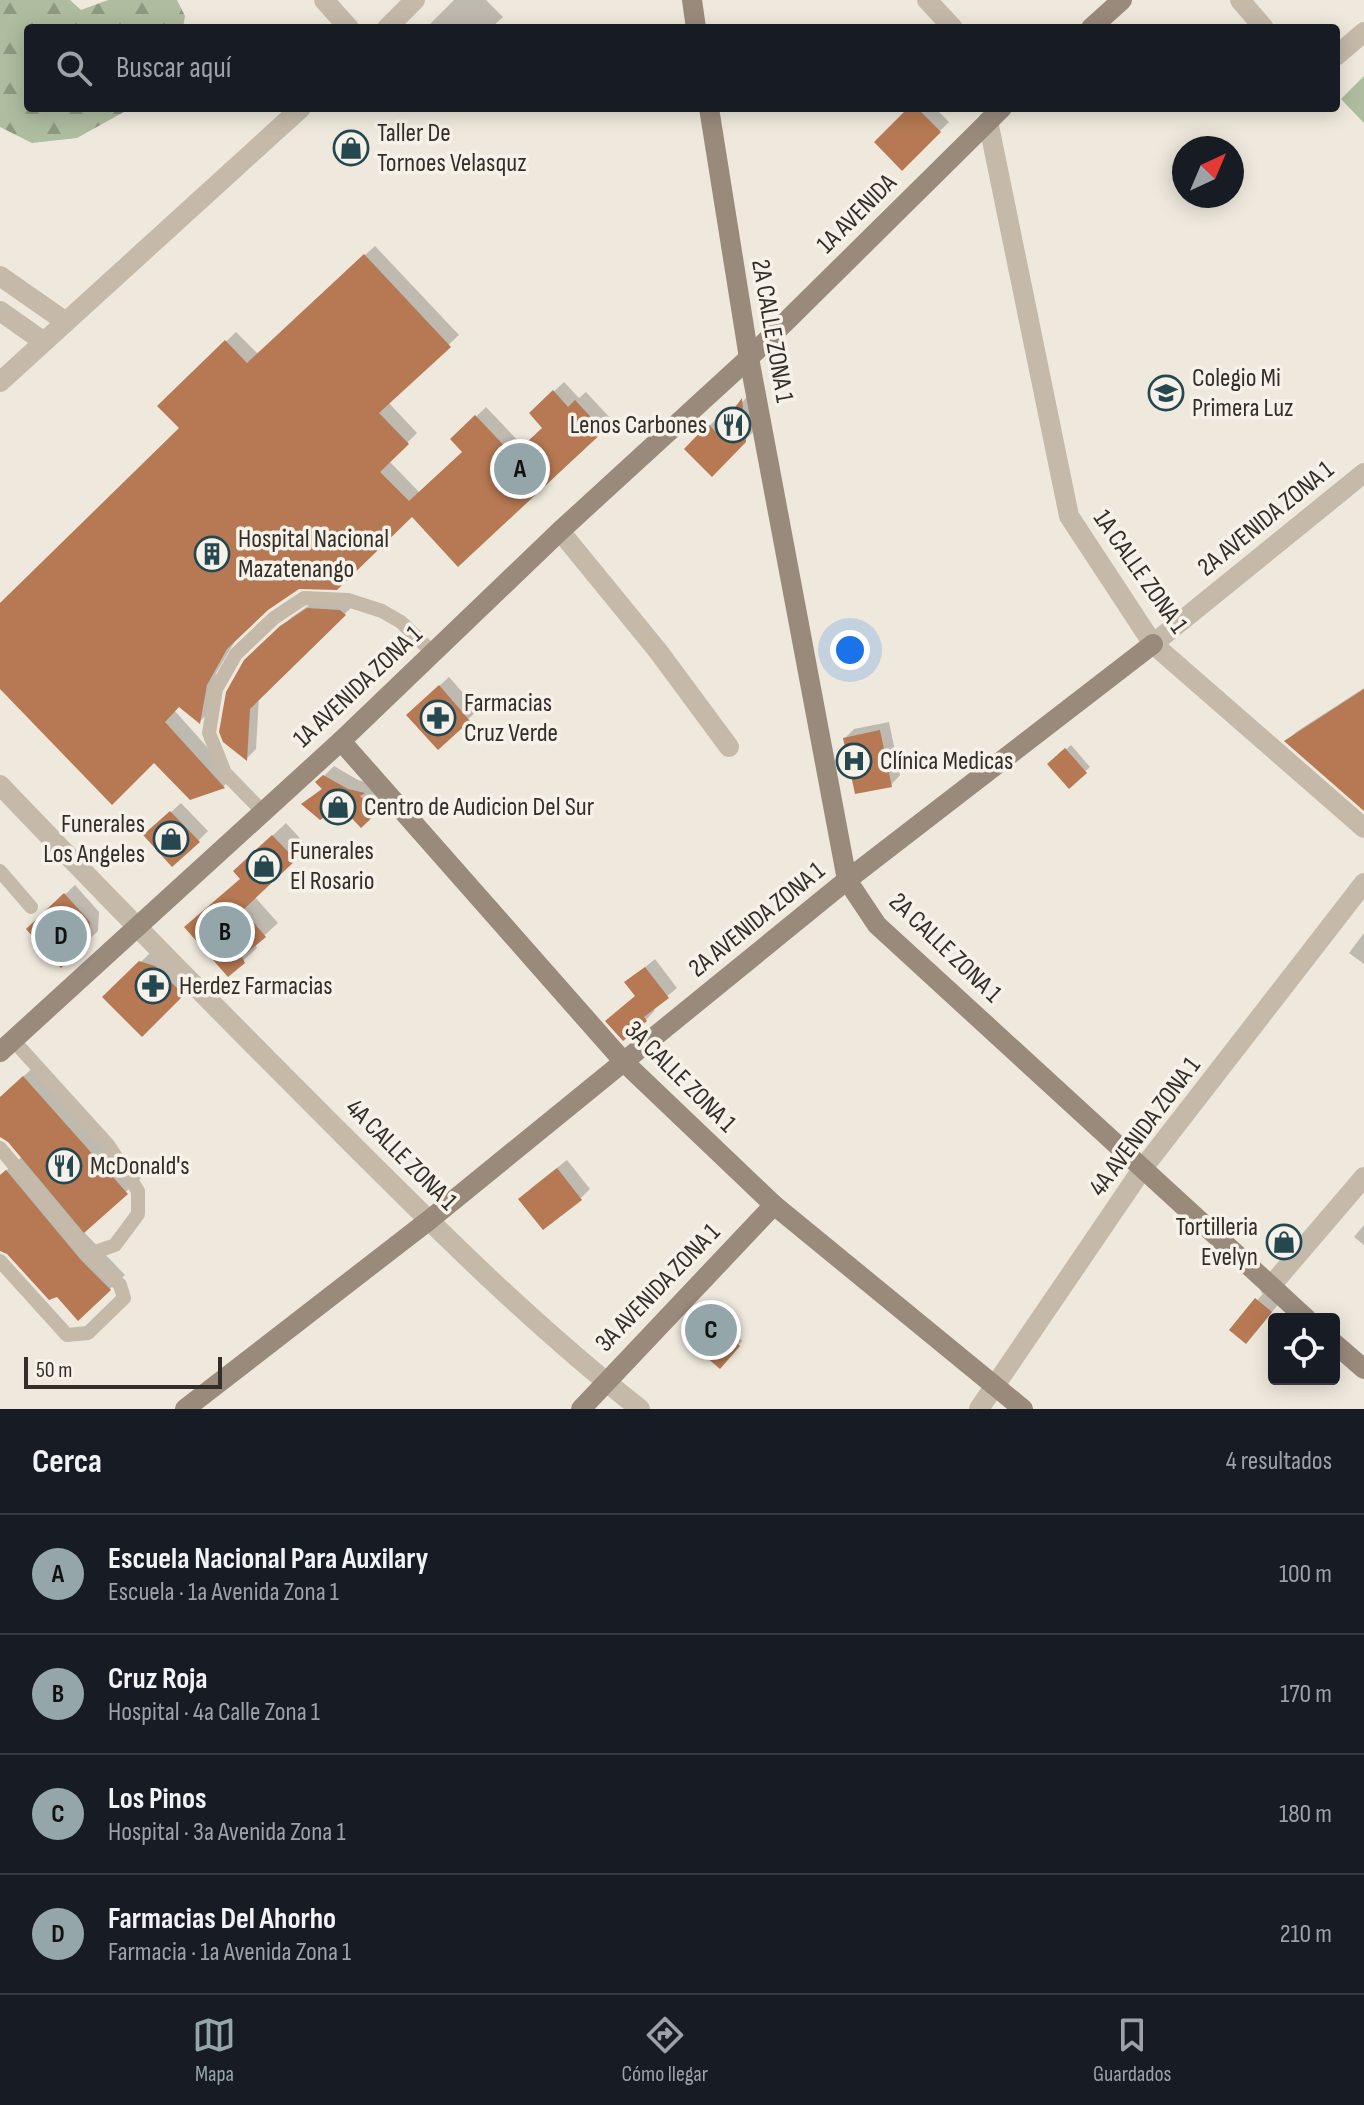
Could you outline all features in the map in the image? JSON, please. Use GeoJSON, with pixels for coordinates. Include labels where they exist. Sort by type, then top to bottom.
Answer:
{"type":"FeatureCollection","features":[{"type":"Feature","properties":{"kind":"main road"},"geometry":{"type":"LineString","coordinates":[[692,0],[695,24]]}},
{"type":"Feature","properties":{"kind":"main road"},"geometry":{"type":"LineString","coordinates":[[1095,24],[1122,0]]}},
{"type":"Feature","properties":{"kind":"main road","name":"2A CALLE ZONA 1"},"geometry":{"type":"LineString","coordinates":[[710,112],[749,358],[847,880],[877,925],[1300,1313]]}},
{"type":"Feature","properties":{"kind":"main road","name":"1A AVENIDA"},"geometry":{"type":"LineString","coordinates":[[749,358],[995,114]]}},
{"type":"Feature","properties":{"kind":"main road","name":"1A AVENIDA ZONA 1"},"geometry":{"type":"LineString","coordinates":[[6,1046],[341,741],[560,531],[749,358]]}},
{"type":"Feature","properties":{"kind":"main road","name":"2A AVENIDA ZONA 1"},"geometry":{"type":"LineString","coordinates":[[185,1409],[428,1221],[847,880],[1153,644]]}},
{"type":"Feature","properties":{"kind":"main road","name":"3A CALLE ZONA 1"},"geometry":{"type":"LineString","coordinates":[[341,741],[624,1062],[774,1205],[1023,1409]]}},
{"type":"Feature","properties":{"kind":"main road","name":"3A AVENIDA ZONA 1"},"geometry":{"type":"LineString","coordinates":[[581,1409],[774,1205]]}},
{"type":"Feature","properties":{"kind":"main road"},"geometry":{"type":"LineString","coordinates":[[1340,1348],[1364,1369]]}},
{"type":"Feature","properties":{"kind":"street"},"geometry":{"type":"LineString","coordinates":[[324,0],[345,24]]}},
{"type":"Feature","properties":{"kind":"street"},"geometry":{"type":"LineString","coordinates":[[391,24],[415,0]]}},
{"type":"Feature","properties":{"kind":"street"},"geometry":{"type":"LineString","coordinates":[[927,0],[949,24]]}},
{"type":"Feature","properties":{"kind":"street"},"geometry":{"type":"LineString","coordinates":[[1240,0],[1261,24]]}},
{"type":"Feature","properties":{"kind":"street"},"geometry":{"type":"LineString","coordinates":[[1340,53],[1364,32]]}},
{"type":"Feature","properties":{"kind":"street"},"geometry":{"type":"LineString","coordinates":[[0,382],[297,112]]}},
{"type":"Feature","properties":{"kind":"street","name":"1A CALLE ZONA 1"},"geometry":{"type":"LineString","coordinates":[[995,114],[1069,516],[1153,644],[1364,828]]}},
{"type":"Feature","properties":{"kind":"street"},"geometry":{"type":"LineString","coordinates":[[0,276],[66,322]]}},
{"type":"Feature","properties":{"kind":"street"},"geometry":{"type":"LineString","coordinates":[[0,311],[44,342]]}},
{"type":"Feature","properties":{"kind":"street","name":"2A AVENIDA ZONA 1"},"geometry":{"type":"LineString","coordinates":[[1153,644],[1364,473]]}},
{"type":"Feature","properties":{"kind":"street"},"geometry":{"type":"LineString","coordinates":[[560,531],[658,651],[729,747]]}},
{"type":"Feature","properties":{"kind":"street","name":"4A CALLE ZONA 1"},"geometry":{"type":"LineString","coordinates":[[0,785],[135,927],[428,1221],[640,1409]]}},
{"type":"Feature","properties":{"kind":"street","name":"4A AVENIDA ZONA 1"},"geometry":{"type":"LineString","coordinates":[[979,1409],[1143,1168],[1364,883]]}},
{"type":"Feature","properties":{"kind":"street"},"geometry":{"type":"LineString","coordinates":[[1270,1287],[1364,1177]]}},
{"type":"Feature","properties":{"kind":"lane"},"geometry":{"type":"LineString","coordinates":[[263,812],[225,773],[209,733],[216,689],[236,654],[274,618],[304,598],[348,600],[382,611],[401,622],[433,653]]}},
{"type":"Feature","properties":{"kind":"lane"},"geometry":{"type":"LineString","coordinates":[[0,871],[31,907]]}},
{"type":"Feature","properties":{"kind":"lane"},"geometry":{"type":"LineString","coordinates":[[6,1046],[109,1146],[138,1191],[138,1214],[131,1225],[115,1245],[89,1254]]}},
{"type":"Feature","properties":{"kind":"lane"},"geometry":{"type":"LineString","coordinates":[[0,1148],[89,1254],[120,1285],[124,1298],[88,1333],[67,1335],[0,1261]]}},
{"type":"Feature","properties":{"kind":"green space"},"geometry":{"type":"Polygon","coordinates":[[[0,0],[70,0],[81,10],[108,0],[177,0],[185,16],[184,24],[24,24],[24,112],[124,112],[77,138],[32,143],[0,127],[0,0]]]}},
{"type":"Feature","properties":{"kind":"green space"},"geometry":{"type":"Polygon","coordinates":[[[1364,76],[1364,123],[1341,99],[1364,76]]]}},
{"type":"Feature","properties":{"kind":"building"},"geometry":{"type":"Polygon","coordinates":[[[904,112],[921,112],[941,132],[902,171],[874,142],[904,112]]]}},
{"type":"Feature","properties":{"kind":"building","name":"Hospital Nacional Mazatenango"},"geometry":{"type":"Polygon","coordinates":[[[364,254],[451,347],[379,413],[409,444],[380,472],[409,501],[462,452],[450,439],[475,415],[513,455],[542,428],[529,413],[553,390],[568,407],[575,400],[604,431],[458,567],[412,517],[337,590],[299,589],[268,610],[227,649],[207,685],[200,724],[179,707],[165,722],[225,788],[190,800],[154,763],[112,805],[0,689],[0,603],[179,428],[157,406],[225,340],[247,363],[364,254]]]}},
{"type":"Feature","properties":{"kind":"building"},"geometry":{"type":"Polygon","coordinates":[[[742,398],[746,442],[712,477],[684,449],[708,424],[716,432],[742,398]]]}},
{"type":"Feature","properties":{"kind":"building"},"geometry":{"type":"Polygon","coordinates":[[[307,608],[340,610],[346,615],[250,709],[247,761],[223,742],[219,732],[226,692],[244,660],[280,626],[307,608]]]}},
{"type":"Feature","properties":{"kind":"building","name":"Farmacias Cruz Verde"},"geometry":{"type":"Polygon","coordinates":[[[439,685],[470,721],[438,750],[406,715],[439,685]]]}},
{"type":"Feature","properties":{"kind":"building"},"geometry":{"type":"Polygon","coordinates":[[[1364,689],[1364,811],[1284,741],[1364,689]]]}},
{"type":"Feature","properties":{"kind":"building"},"geometry":{"type":"Polygon","coordinates":[[[880,730],[892,787],[855,794],[843,738],[880,730]]]}},
{"type":"Feature","properties":{"kind":"building"},"geometry":{"type":"Polygon","coordinates":[[[1065,748],[1087,773],[1069,789],[1047,764],[1065,748]]]}},
{"type":"Feature","properties":{"kind":"building","name":"Centro de Audicion Del Sur"},"geometry":{"type":"Polygon","coordinates":[[[323,775],[348,789],[365,793],[360,796],[377,813],[361,828],[341,807],[320,820],[301,804],[322,789],[315,782],[323,775]]]}},
{"type":"Feature","properties":{"kind":"building","name":"Funerales Los Angeles"},"geometry":{"type":"Polygon","coordinates":[[[170,811],[200,842],[172,867],[143,835],[170,811]]]}},
{"type":"Feature","properties":{"kind":"building"},"geometry":{"type":"Polygon","coordinates":[[[272,835],[296,860],[243,910],[266,937],[242,957],[245,963],[228,977],[184,927],[240,879],[233,871],[272,835]]]}},
{"type":"Feature","properties":{"kind":"building"},"geometry":{"type":"Polygon","coordinates":[[[64,893],[90,922],[89,942],[61,968],[26,929],[64,893]]]}},
{"type":"Feature","properties":{"kind":"building"},"geometry":{"type":"Polygon","coordinates":[[[139,961],[155,966],[184,995],[142,1037],[102,997],[139,961]]]}},
{"type":"Feature","properties":{"kind":"building"},"geometry":{"type":"Polygon","coordinates":[[[645,967],[669,998],[644,1017],[647,1021],[623,1041],[605,1021],[635,996],[624,982],[645,967]]]}},
{"type":"Feature","properties":{"kind":"building","name":"McDonald's"},"geometry":{"type":"Polygon","coordinates":[[[23,1076],[128,1194],[84,1233],[8,1142],[0,1137],[0,1097],[23,1076]]]}},
{"type":"Feature","properties":{"kind":"building"},"geometry":{"type":"Polygon","coordinates":[[[557,1168],[582,1200],[543,1230],[518,1199],[557,1168]]]}},
{"type":"Feature","properties":{"kind":"building"},"geometry":{"type":"Polygon","coordinates":[[[6,1170],[81,1260],[111,1290],[78,1321],[57,1297],[49,1300],[7,1254],[0,1251],[0,1175],[6,1170]]]}},
{"type":"Feature","properties":{"kind":"building"},"geometry":{"type":"Polygon","coordinates":[[[1255,1298],[1272,1312],[1268,1313],[1246,1344],[1229,1330],[1255,1298]]]}},
{"type":"Feature","properties":{"kind":"building"},"geometry":{"type":"Polygon","coordinates":[[[711,1321],[740,1346],[720,1369],[691,1344],[711,1321]]]}},
{"type":"Feature","properties":{"kind":"place","name":"Taller De Tornoes Velasquz"},"geometry":{"type":"Point","coordinates":[351,148]}},
{"type":"Feature","properties":{"kind":"place","name":"Colegio Mi Primera Luz"},"geometry":{"type":"Point","coordinates":[1166,393]}},
{"type":"Feature","properties":{"kind":"place","name":"Lenos Carbones"},"geometry":{"type":"Point","coordinates":[733,425]}},
{"type":"Feature","properties":{"kind":"place","name":"Escuela Nacional Para Auxilary"},"geometry":{"type":"Point","coordinates":[520,469]}},
{"type":"Feature","properties":{"kind":"place","name":"Hospital Nacional Mazatenango"},"geometry":{"type":"Point","coordinates":[212,554]}},
{"type":"Feature","properties":{"kind":"place","name":"Farmacias Cruz Verde"},"geometry":{"type":"Point","coordinates":[438,718]}},
{"type":"Feature","properties":{"kind":"place","name":"Clínica Medicas"},"geometry":{"type":"Point","coordinates":[854,761]}},
{"type":"Feature","properties":{"kind":"place","name":"Centro de Audicion Del Sur"},"geometry":{"type":"Point","coordinates":[338,807]}},
{"type":"Feature","properties":{"kind":"place","name":"Funerales Los Angeles"},"geometry":{"type":"Point","coordinates":[171,839]}},
{"type":"Feature","properties":{"kind":"place","name":"Funerales El Rosario"},"geometry":{"type":"Point","coordinates":[264,866]}},
{"type":"Feature","properties":{"kind":"place","name":"Cruz Roja"},"geometry":{"type":"Point","coordinates":[225,932]}},
{"type":"Feature","properties":{"kind":"place","name":"Farmacias Del Ahorho"},"geometry":{"type":"Point","coordinates":[61,936]}},
{"type":"Feature","properties":{"kind":"place","name":"Herdez Farmacias"},"geometry":{"type":"Point","coordinates":[153,986]}},
{"type":"Feature","properties":{"kind":"place","name":"McDonald's"},"geometry":{"type":"Point","coordinates":[64,1166]}},
{"type":"Feature","properties":{"kind":"place","name":"Tortilleria Evelyn"},"geometry":{"type":"Point","coordinates":[1284,1242]}},
{"type":"Feature","properties":{"kind":"place","name":"Los Pinos"},"geometry":{"type":"Point","coordinates":[711,1330]}}]}
